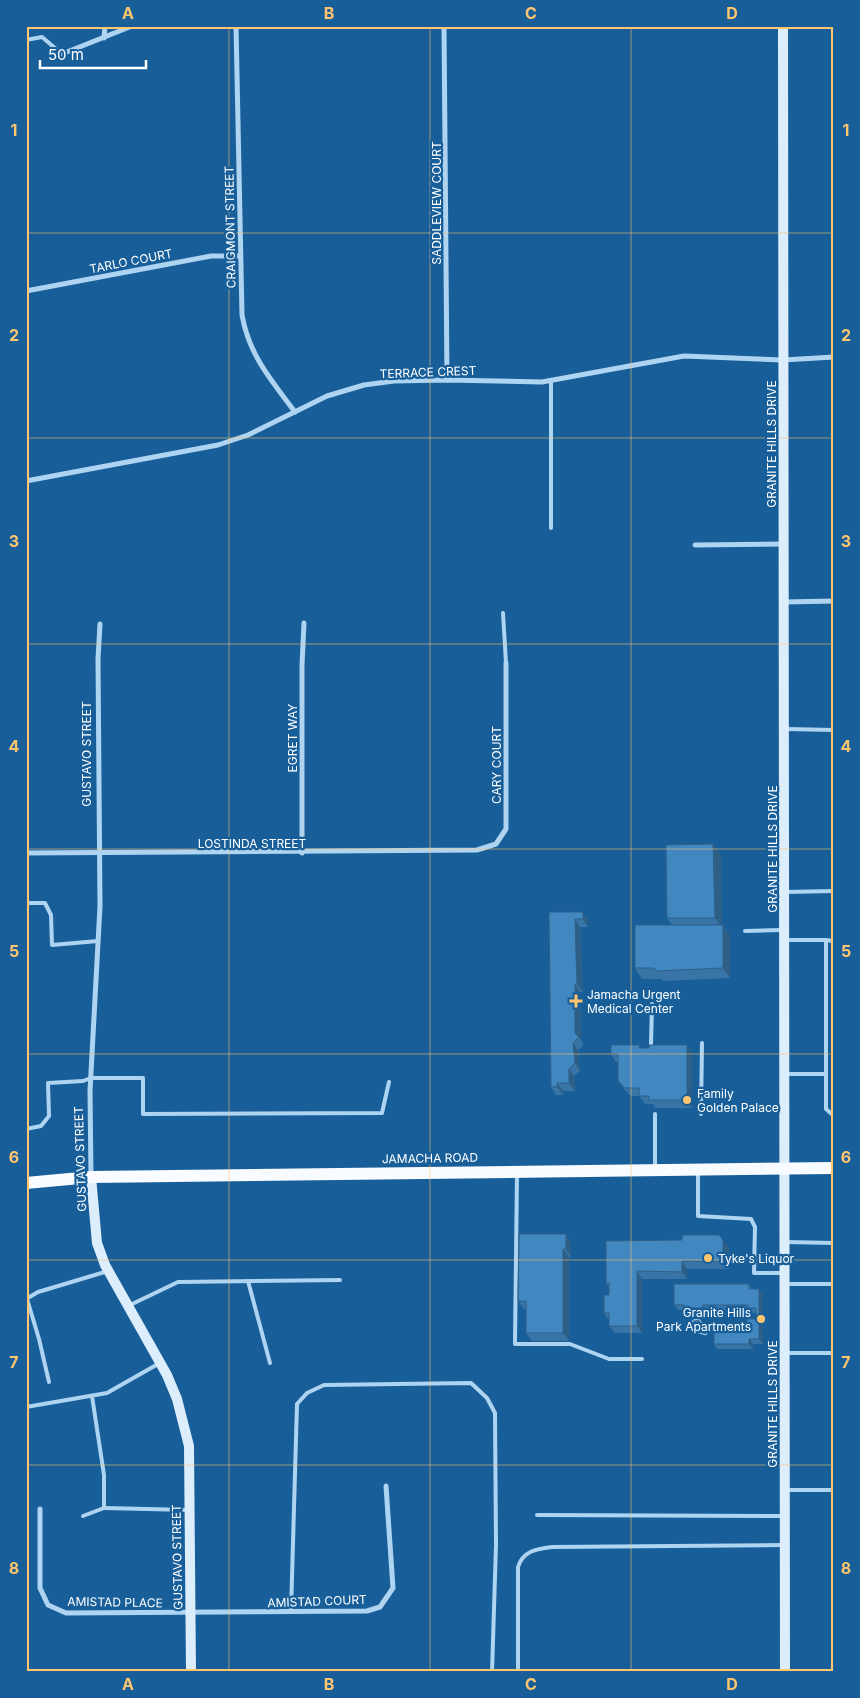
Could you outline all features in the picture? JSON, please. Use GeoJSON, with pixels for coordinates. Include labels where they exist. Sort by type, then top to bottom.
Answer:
{"type":"FeatureCollection","features":[{"type":"Feature","properties":{"kind":"main road","name":"JAMACHA ROAD"},"geometry":{"type":"LineString","coordinates":[[26,1183],[42,1180],[91,1177],[785,1167],[834,1168]]}},
{"type":"Feature","properties":{"kind":"street"},"geometry":{"type":"LineString","coordinates":[[104,38],[105,26]]}},
{"type":"Feature","properties":{"kind":"street"},"geometry":{"type":"LineString","coordinates":[[62,54],[132,26]]}},
{"type":"Feature","properties":{"kind":"street"},"geometry":{"type":"LineString","coordinates":[[229,26],[834,26]]}},
{"type":"Feature","properties":{"kind":"street","name":"CRAIGMONT STREET"},"geometry":{"type":"LineString","coordinates":[[236,26],[242,315],[247,338],[256,360],[294,412]]}},
{"type":"Feature","properties":{"kind":"street","name":"SADDLEVIEW COURT"},"geometry":{"type":"LineString","coordinates":[[444,26],[447,380]]}},
{"type":"Feature","properties":{"kind":"street","name":"GRANITE HILLS DRIVE"},"geometry":{"type":"LineString","coordinates":[[783,26],[785,1672]]}},
{"type":"Feature","properties":{"kind":"street","name":"TARLO COURT"},"geometry":{"type":"LineString","coordinates":[[26,291],[211,256],[240,256]]}},
{"type":"Feature","properties":{"kind":"street","name":"TERRACE CREST"},"geometry":{"type":"LineString","coordinates":[[26,481],[218,446],[248,435],[327,396],[364,385],[394,381],[551,381],[684,356],[783,360],[834,357]]}},
{"type":"Feature","properties":{"kind":"street"},"geometry":{"type":"LineString","coordinates":[[695,545],[784,544]]}},
{"type":"Feature","properties":{"kind":"street"},"geometry":{"type":"LineString","coordinates":[[785,602],[834,601]]}},
{"type":"Feature","properties":{"kind":"street","name":"EGRET WAY"},"geometry":{"type":"LineString","coordinates":[[302,853],[302,665],[304,623]]}},
{"type":"Feature","properties":{"kind":"street","name":"GUSTAVO STREET"},"geometry":{"type":"LineString","coordinates":[[100,624],[98,659],[98,941],[91,1078],[91,1177],[97,1244],[108,1272],[160,1363],[177,1399],[189,1446],[191,1672]]}},
{"type":"Feature","properties":{"kind":"street","name":"CARY COURT"},"geometry":{"type":"LineString","coordinates":[[477,850],[496,844],[506,829],[506,663]]}},
{"type":"Feature","properties":{"kind":"street","name":"LOSTINDA STREET"},"geometry":{"type":"LineString","coordinates":[[26,853],[302,853],[477,850]]}},
{"type":"Feature","properties":{"kind":"street","name":"AMISTAD COURT"},"geometry":{"type":"LineString","coordinates":[[190,1613],[368,1611],[380,1607],[393,1588],[386,1486]]}},
{"type":"Feature","properties":{"kind":"street","name":"AMISTAD PLACE"},"geometry":{"type":"LineString","coordinates":[[40,1509],[40,1588],[48,1605],[66,1613],[190,1613]]}},
{"type":"Feature","properties":{"kind":"lane"},"geometry":{"type":"LineString","coordinates":[[26,40],[42,37],[62,54]]}},
{"type":"Feature","properties":{"kind":"lane"},"geometry":{"type":"LineString","coordinates":[[551,381],[551,528]]}},
{"type":"Feature","properties":{"kind":"lane"},"geometry":{"type":"LineString","coordinates":[[503,614],[506,663]]}},
{"type":"Feature","properties":{"kind":"lane"},"geometry":{"type":"LineString","coordinates":[[785,730],[834,730]]}},
{"type":"Feature","properties":{"kind":"lane"},"geometry":{"type":"LineString","coordinates":[[785,892],[834,891]]}},
{"type":"Feature","properties":{"kind":"lane"},"geometry":{"type":"LineString","coordinates":[[26,903],[45,903],[50,908],[52,945],[98,941]]}},
{"type":"Feature","properties":{"kind":"lane"},"geometry":{"type":"LineString","coordinates":[[745,931],[834,941]]}},
{"type":"Feature","properties":{"kind":"lane"},"geometry":{"type":"LineString","coordinates":[[826,940],[826,1109],[834,1116]]}},
{"type":"Feature","properties":{"kind":"lane"},"geometry":{"type":"LineString","coordinates":[[651,1044],[652,1004]]}},
{"type":"Feature","properties":{"kind":"lane"},"geometry":{"type":"LineString","coordinates":[[701,1114],[702,1043]]}},
{"type":"Feature","properties":{"kind":"lane"},"geometry":{"type":"LineString","coordinates":[[785,1074],[825,1074]]}},
{"type":"Feature","properties":{"kind":"lane"},"geometry":{"type":"LineString","coordinates":[[26,1129],[42,1126],[49,1116],[48,1083],[83,1081],[91,1078],[143,1078],[143,1114],[382,1113],[389,1082]]}},
{"type":"Feature","properties":{"kind":"lane"},"geometry":{"type":"LineString","coordinates":[[655,1114],[655,1169]]}},
{"type":"Feature","properties":{"kind":"lane"},"geometry":{"type":"LineString","coordinates":[[698,1169],[698,1216],[750,1220],[755,1227],[754,1273],[785,1273]]}},
{"type":"Feature","properties":{"kind":"lane"},"geometry":{"type":"LineString","coordinates":[[517,1171],[516,1344],[570,1344],[609,1359],[642,1359]]}},
{"type":"Feature","properties":{"kind":"lane"},"geometry":{"type":"LineString","coordinates":[[785,1242],[834,1243]]}},
{"type":"Feature","properties":{"kind":"lane"},"geometry":{"type":"LineString","coordinates":[[48,1382],[39,1339],[26,1299],[38,1292],[108,1272]]}},
{"type":"Feature","properties":{"kind":"lane"},"geometry":{"type":"LineString","coordinates":[[128,1306],[178,1282],[340,1280]]}},
{"type":"Feature","properties":{"kind":"lane"},"geometry":{"type":"LineString","coordinates":[[248,1281],[270,1363]]}},
{"type":"Feature","properties":{"kind":"lane"},"geometry":{"type":"LineString","coordinates":[[785,1284],[834,1284]]}},
{"type":"Feature","properties":{"kind":"lane"},"geometry":{"type":"LineString","coordinates":[[785,1353],[834,1353]]}},
{"type":"Feature","properties":{"kind":"lane"},"geometry":{"type":"LineString","coordinates":[[26,1408],[107,1393],[160,1363]]}},
{"type":"Feature","properties":{"kind":"lane"},"geometry":{"type":"LineString","coordinates":[[291,1612],[297,1404],[307,1393],[324,1385],[471,1383],[487,1398],[495,1413],[496,1545],[492,1672]]}},
{"type":"Feature","properties":{"kind":"lane"},"geometry":{"type":"LineString","coordinates":[[92,1396],[104,1475],[104,1508]]}},
{"type":"Feature","properties":{"kind":"lane"},"geometry":{"type":"LineString","coordinates":[[785,1490],[834,1490]]}},
{"type":"Feature","properties":{"kind":"lane"},"geometry":{"type":"LineString","coordinates":[[83,1516],[104,1508],[189,1510]]}},
{"type":"Feature","properties":{"kind":"lane"},"geometry":{"type":"LineString","coordinates":[[536,1515],[785,1516]]}},
{"type":"Feature","properties":{"kind":"lane"},"geometry":{"type":"LineString","coordinates":[[518,1672],[518,1568],[521,1560],[532,1550],[552,1548],[785,1545]]}},
{"type":"Feature","properties":{"kind":"water"},"geometry":{"type":"Polygon","coordinates":[[[699,1319],[708,1331],[706,1335],[696,1332],[691,1326],[693,1320],[699,1319]]]}},
{"type":"Feature","properties":{"kind":"building"},"geometry":{"type":"Polygon","coordinates":[[[713,844],[715,918],[667,918],[666,845],[713,844]]]}},
{"type":"Feature","properties":{"kind":"building"},"geometry":{"type":"Polygon","coordinates":[[[549,912],[583,912],[583,919],[575,919],[577,984],[575,984],[575,1033],[579,1037],[573,1043],[575,1063],[569,1069],[569,1083],[557,1083],[557,1087],[551,1087],[549,912]]]}},
{"type":"Feature","properties":{"kind":"building"},"geometry":{"type":"Polygon","coordinates":[[[635,925],[723,925],[723,968],[656,971],[654,968],[635,968],[635,925]]]}},
{"type":"Feature","properties":{"kind":"building"},"geometry":{"type":"Polygon","coordinates":[[[611,1045],[640,1045],[639,1048],[649,1048],[649,1045],[687,1045],[687,1100],[649,1100],[649,1096],[639,1096],[639,1088],[625,1088],[618,1081],[618,1054],[611,1054],[611,1045]]]}},
{"type":"Feature","properties":{"kind":"building"},"geometry":{"type":"Polygon","coordinates":[[[519,1234],[566,1234],[566,1249],[563,1249],[563,1333],[526,1333],[526,1301],[518,1301],[519,1234]]]}},
{"type":"Feature","properties":{"kind":"building"},"geometry":{"type":"Polygon","coordinates":[[[682,1235],[719,1235],[723,1240],[723,1261],[682,1261],[682,1272],[637,1271],[637,1326],[609,1326],[609,1313],[604,1313],[604,1295],[609,1295],[609,1283],[606,1283],[606,1241],[682,1240],[682,1235]]]}},
{"type":"Feature","properties":{"kind":"building","name":"Granite Hills Park Apartments"},"geometry":{"type":"Polygon","coordinates":[[[674,1284],[749,1284],[749,1289],[759,1289],[759,1339],[749,1339],[749,1344],[714,1344],[714,1323],[747,1323],[747,1319],[756,1319],[756,1308],[748,1308],[748,1305],[703,1305],[703,1308],[684,1308],[684,1305],[674,1305],[674,1284]]]}},
{"type":"Feature","properties":{"kind":"place","name":"Jamacha Urgent Medical Center"},"geometry":{"type":"Point","coordinates":[576,1001]}},
{"type":"Feature","properties":{"kind":"place","name":"Family Golden Palace"},"geometry":{"type":"Point","coordinates":[687,1100]}},
{"type":"Feature","properties":{"kind":"place","name":"Tyke's Liquor"},"geometry":{"type":"Point","coordinates":[708,1258]}},
{"type":"Feature","properties":{"kind":"place","name":"Granite Hills Park Apartments"},"geometry":{"type":"Point","coordinates":[761,1319]}}]}
